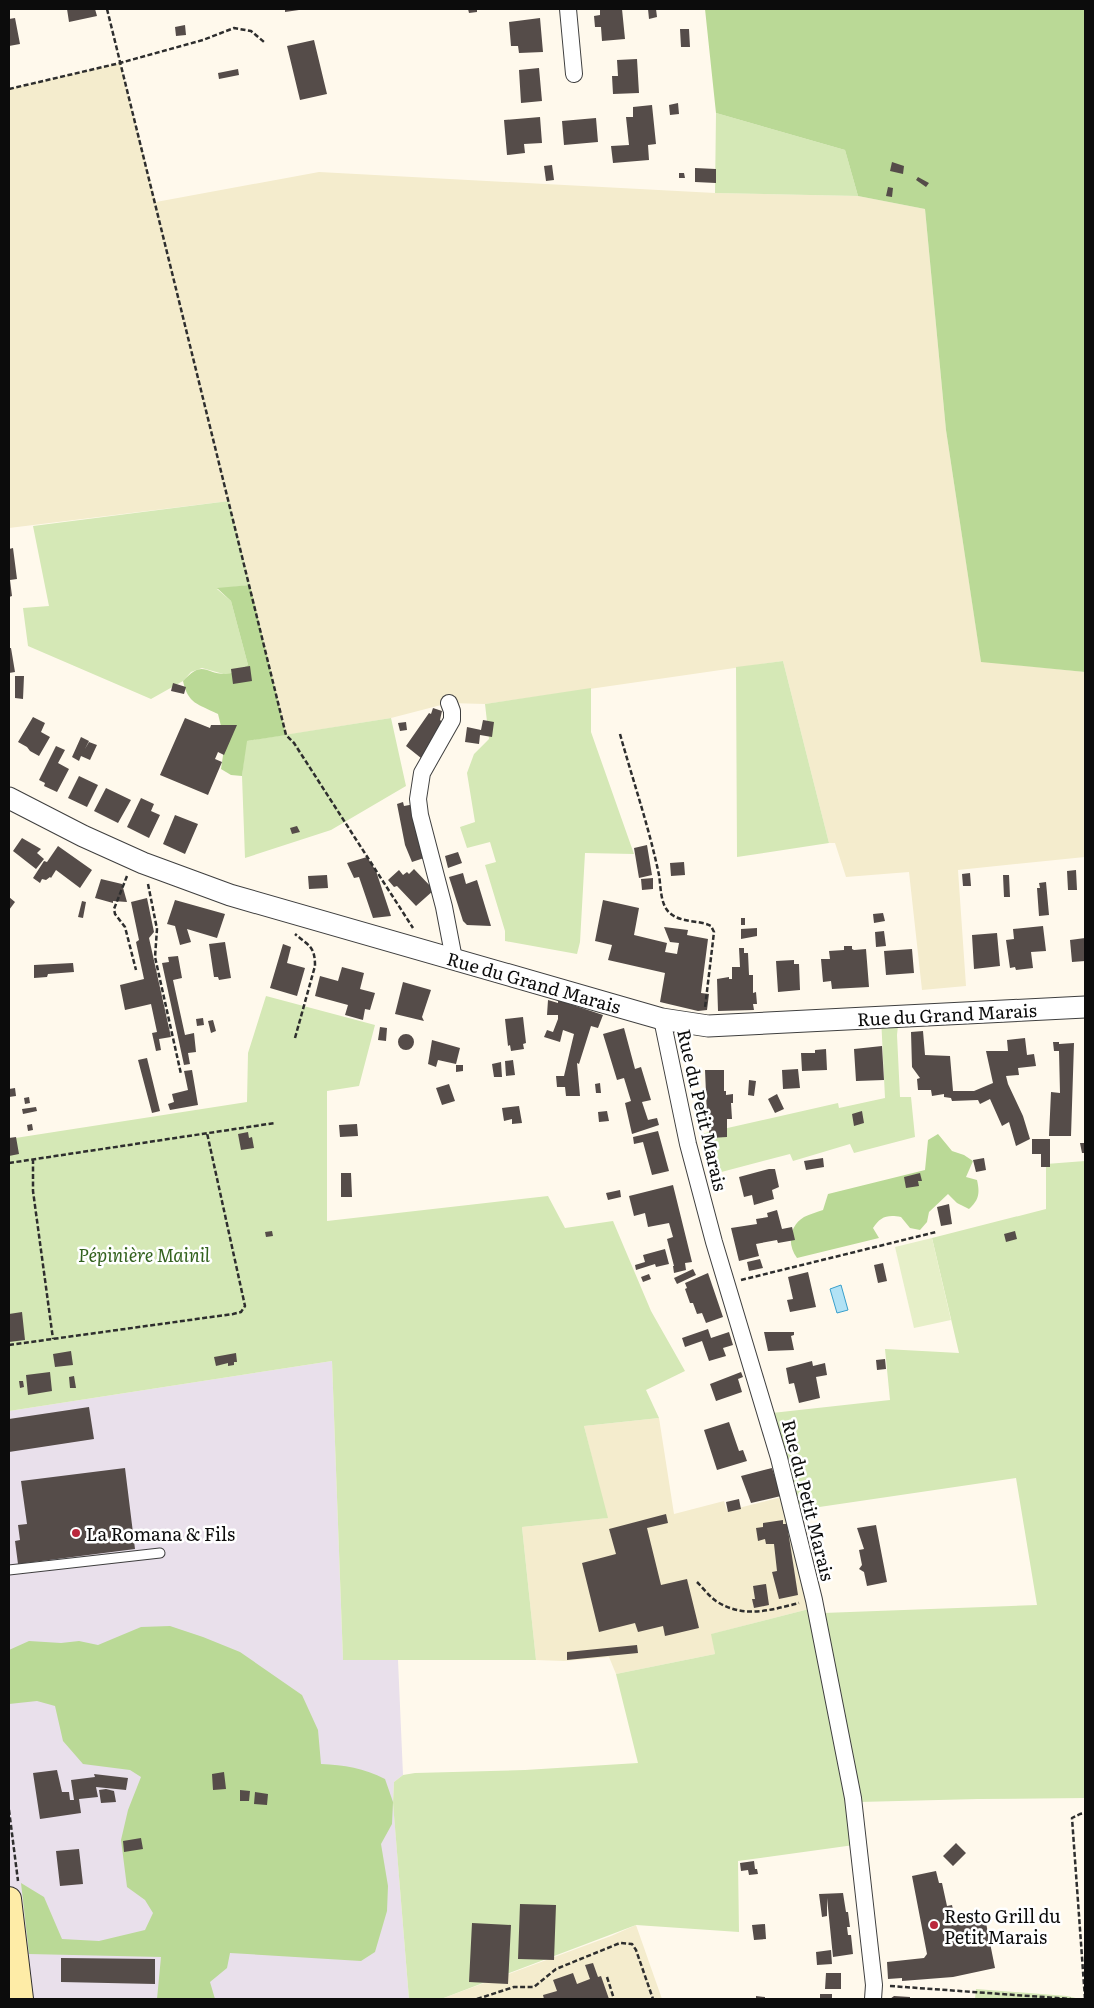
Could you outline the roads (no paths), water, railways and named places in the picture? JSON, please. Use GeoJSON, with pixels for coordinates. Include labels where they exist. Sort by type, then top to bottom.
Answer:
{"type":"FeatureCollection","features":[{"type":"Feature","properties":{"kind":"main road"},"geometry":{"type":"LineString","coordinates":[[9,1899],[21,1999]]}},
{"type":"Feature","properties":{"kind":"street"},"geometry":{"type":"LineString","coordinates":[[568,9],[574,74]]}},
{"type":"Feature","properties":{"kind":"street"},"geometry":{"type":"LineString","coordinates":[[449,703],[452,711],[452,720],[422,773],[418,799],[420,816],[444,906],[454,959]]}},
{"type":"Feature","properties":{"kind":"street","name":"Rue du Grand Marais"},"geometry":{"type":"LineString","coordinates":[[9,798],[142,862],[230,895],[662,1019],[708,1026],[1085,1007]]}},
{"type":"Feature","properties":{"kind":"street","name":"Rue du Petit Marais"},"geometry":{"type":"LineString","coordinates":[[662,1019],[688,1144],[727,1284],[779,1458],[814,1600],[853,1798],[874,1992]]}},
{"type":"Feature","properties":{"kind":"lane"},"geometry":{"type":"LineString","coordinates":[[9,1570],[160,1553]]}},
{"type":"Feature","properties":{"kind":"water"},"geometry":{"type":"Polygon","coordinates":[[[841,1285],[848,1310],[837,1313],[830,1289],[841,1285]]]}},
{"type":"Feature","properties":{"kind":"place","name":"La Romana & Fils"},"geometry":{"type":"Point","coordinates":[76,1533]}},
{"type":"Feature","properties":{"kind":"place","name":"Resto Grill du Petit Marais"},"geometry":{"type":"Point","coordinates":[934,1925]}},
{"type":"Feature","properties":{"kind":"park label","name":"Pépinière Mainil"},"geometry":{"type":"Point","coordinates":[144,1254]}}]}
